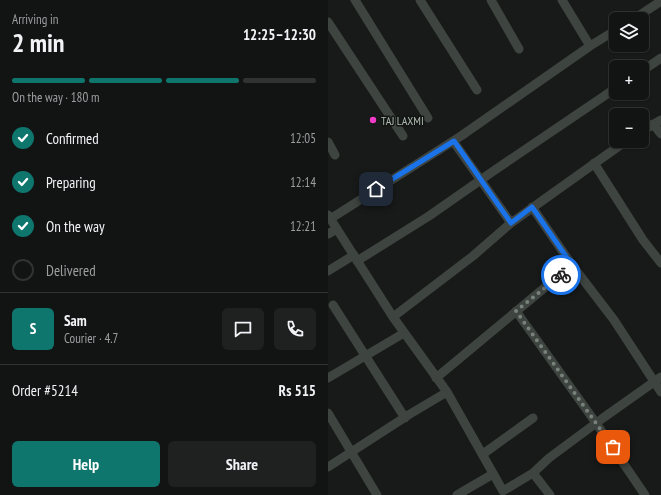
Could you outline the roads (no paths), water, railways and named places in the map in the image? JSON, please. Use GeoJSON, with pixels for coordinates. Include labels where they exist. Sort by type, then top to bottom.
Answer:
{"type":"FeatureCollection","features":[{"type":"Feature","properties":{"kind":"street"},"geometry":{"type":"LineString","coordinates":[[355,0],[428,118]]}},
{"type":"Feature","properties":{"kind":"street"},"geometry":{"type":"LineString","coordinates":[[420,0],[477,90]]}},
{"type":"Feature","properties":{"kind":"street"},"geometry":{"type":"LineString","coordinates":[[491,0],[519,49]]}},
{"type":"Feature","properties":{"kind":"street"},"geometry":{"type":"LineString","coordinates":[[562,0],[590,46]]}},
{"type":"Feature","properties":{"kind":"street"},"geometry":{"type":"LineString","coordinates":[[644,12],[661,1]]}},
{"type":"Feature","properties":{"kind":"street"},"geometry":{"type":"LineString","coordinates":[[328,22],[403,136]]}},
{"type":"Feature","properties":{"kind":"street"},"geometry":{"type":"LineString","coordinates":[[609,34],[454,141],[329,217],[393,317],[447,392],[504,493],[533,473],[549,458],[596,423],[658,379]]}},
{"type":"Feature","properties":{"kind":"street"},"geometry":{"type":"LineString","coordinates":[[649,66],[661,58]]}},
{"type":"Feature","properties":{"kind":"street"},"geometry":{"type":"LineString","coordinates":[[328,272],[356,258],[429,216],[609,93]]}},
{"type":"Feature","properties":{"kind":"street"},"geometry":{"type":"LineString","coordinates":[[657,122],[661,134]]}},
{"type":"Feature","properties":{"kind":"street"},"geometry":{"type":"LineString","coordinates":[[454,141],[511,223]]}},
{"type":"Feature","properties":{"kind":"street"},"geometry":{"type":"LineString","coordinates":[[328,142],[335,156]]}},
{"type":"Feature","properties":{"kind":"street"},"geometry":{"type":"LineString","coordinates":[[393,317],[473,256],[532,207],[616,148]]}},
{"type":"Feature","properties":{"kind":"street"},"geometry":{"type":"LineString","coordinates":[[594,163],[643,240],[661,263]]}},
{"type":"Feature","properties":{"kind":"street"},"geometry":{"type":"LineString","coordinates":[[532,207],[572,265],[658,379],[661,392]]}},
{"type":"Feature","properties":{"kind":"street"},"geometry":{"type":"LineString","coordinates":[[328,234],[337,229]]}},
{"type":"Feature","properties":{"kind":"street"},"geometry":{"type":"LineString","coordinates":[[436,378],[572,265]]}},
{"type":"Feature","properties":{"kind":"street"},"geometry":{"type":"LineString","coordinates":[[333,305],[405,418]]}},
{"type":"Feature","properties":{"kind":"street"},"geometry":{"type":"LineString","coordinates":[[516,311],[596,423],[645,495]]}},
{"type":"Feature","properties":{"kind":"street"},"geometry":{"type":"LineString","coordinates":[[328,378],[404,333]]}},
{"type":"Feature","properties":{"kind":"street"},"geometry":{"type":"LineString","coordinates":[[328,467],[447,392]]}},
{"type":"Feature","properties":{"kind":"street"},"geometry":{"type":"LineString","coordinates":[[328,413],[377,495]]}},
{"type":"Feature","properties":{"kind":"street"},"geometry":{"type":"LineString","coordinates":[[483,454],[533,418]]}},
{"type":"Feature","properties":{"kind":"street"},"geometry":{"type":"LineString","coordinates":[[533,473],[550,495]]}},
{"type":"Feature","properties":{"kind":"street"},"geometry":{"type":"LineString","coordinates":[[457,495],[493,474]]}},
{"type":"Feature","properties":{"kind":"place","name":"TAJ LAXMI"},"geometry":{"type":"Point","coordinates":[373,120]}}]}
